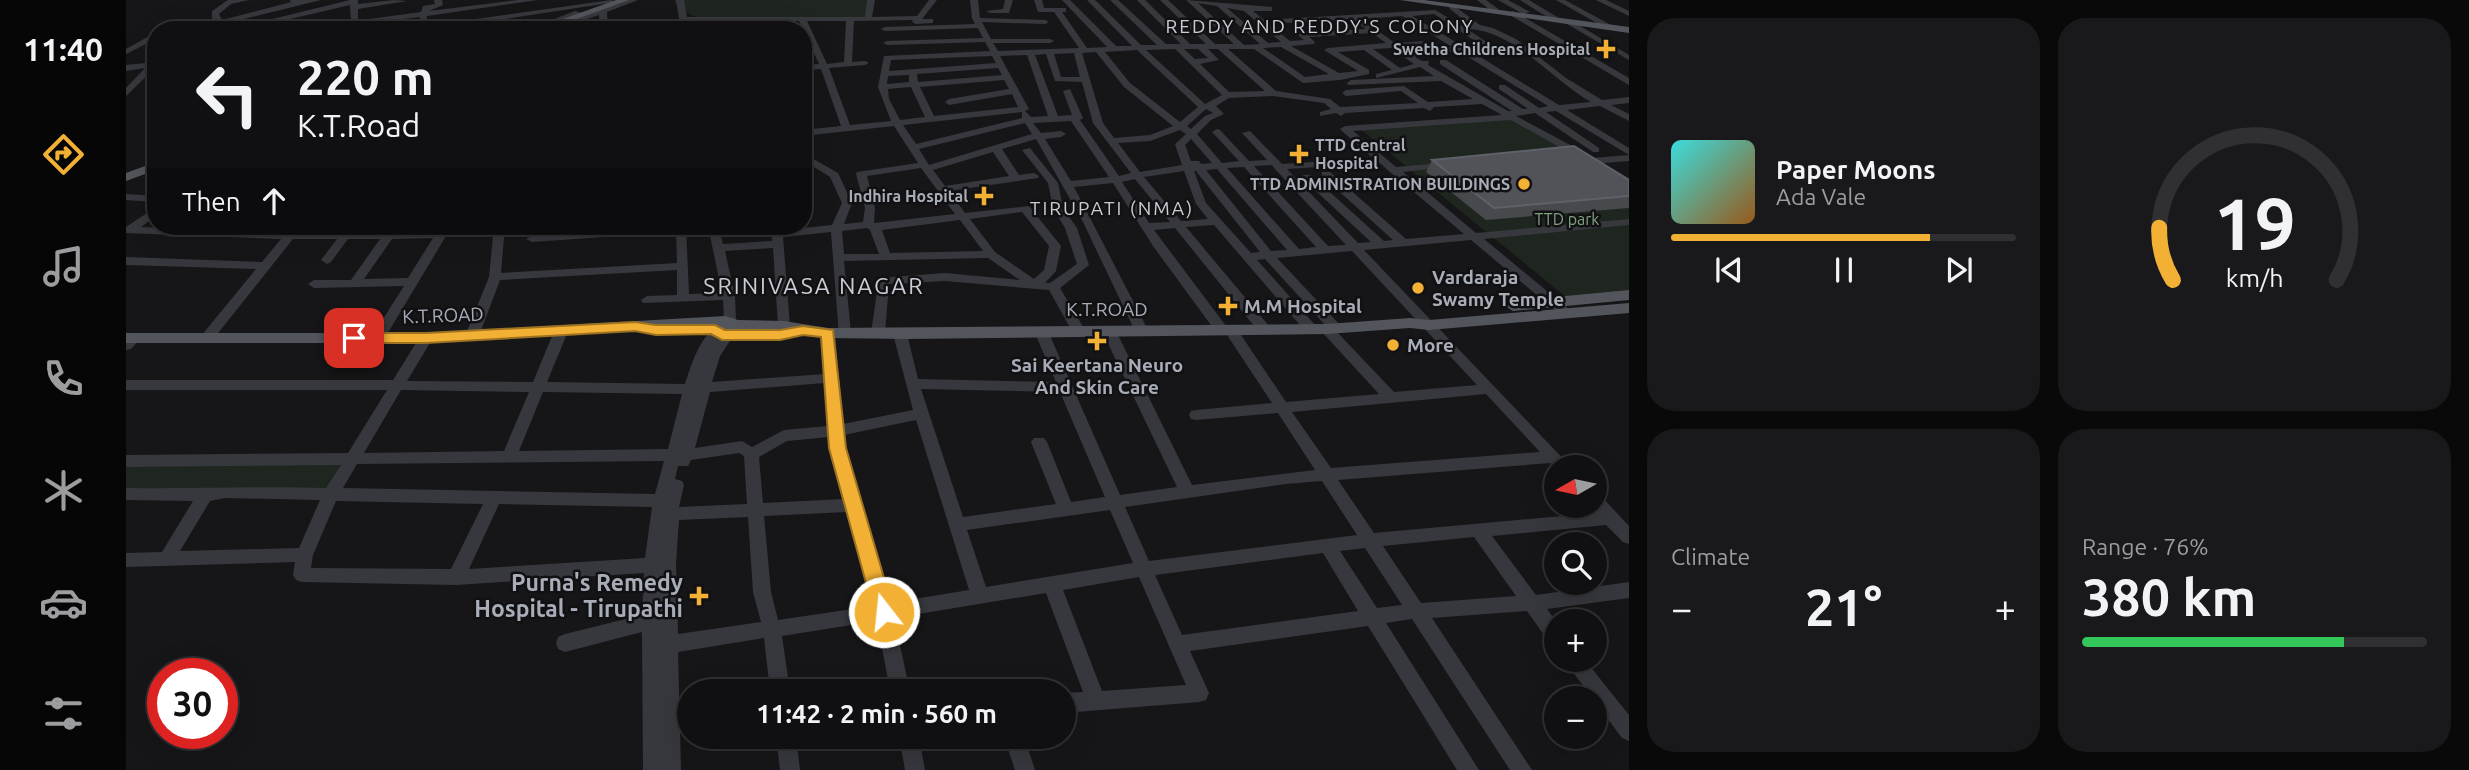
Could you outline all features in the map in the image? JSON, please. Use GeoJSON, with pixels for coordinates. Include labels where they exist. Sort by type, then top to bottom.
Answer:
{"type":"FeatureCollection","features":[{"type":"Feature","properties":{"kind":"main road"},"geometry":{"type":"LineString","coordinates":[[563,21],[625,0]]}},
{"type":"Feature","properties":{"kind":"main road"},"geometry":{"type":"LineString","coordinates":[[574,21],[633,0]]}},
{"type":"Feature","properties":{"kind":"main road"},"geometry":{"type":"LineString","coordinates":[[1404,0],[1454,4],[1629,29]]}},
{"type":"Feature","properties":{"kind":"main road"},"geometry":{"type":"LineString","coordinates":[[1454,4],[1629,29]]}},
{"type":"Feature","properties":{"kind":"main road"},"geometry":{"type":"LineString","coordinates":[[126,171],[147,164]]}},
{"type":"Feature","properties":{"kind":"main road"},"geometry":{"type":"LineString","coordinates":[[126,177],[147,169]]}},
{"type":"Feature","properties":{"kind":"main road","name":"K.T.ROAD"},"geometry":{"type":"LineString","coordinates":[[1420,321],[1552,301],[1629,295]]}},
{"type":"Feature","properties":{"kind":"main road","name":"K.T.ROAD"},"geometry":{"type":"LineString","coordinates":[[129,341],[426,338],[635,327],[656,330],[784,326],[803,331],[901,334],[1324,329],[1629,308]]}},
{"type":"Feature","properties":{"kind":"main road","name":"K.T.ROAD"},"geometry":{"type":"LineString","coordinates":[[725,329],[780,335],[803,331]]}},
{"type":"Feature","properties":{"kind":"street"},"geometry":{"type":"LineString","coordinates":[[213,21],[215,13],[228,2],[245,0]]}},
{"type":"Feature","properties":{"kind":"street"},"geometry":{"type":"LineString","coordinates":[[226,21],[295,2],[317,0]]}},
{"type":"Feature","properties":{"kind":"street"},"geometry":{"type":"LineString","coordinates":[[423,21],[426,8],[439,5],[438,0]]}},
{"type":"Feature","properties":{"kind":"street"},"geometry":{"type":"LineString","coordinates":[[355,6],[354,20],[357,21],[424,14],[455,7],[534,0]]}},
{"type":"Feature","properties":{"kind":"street"},"geometry":{"type":"LineString","coordinates":[[575,0],[582,6]]}},
{"type":"Feature","properties":{"kind":"street"},"geometry":{"type":"LineString","coordinates":[[580,21],[633,0]]}},
{"type":"Feature","properties":{"kind":"street"},"geometry":{"type":"LineString","coordinates":[[680,0],[684,19],[919,18]]}},
{"type":"Feature","properties":{"kind":"street"},"geometry":{"type":"LineString","coordinates":[[868,19],[871,0]]}},
{"type":"Feature","properties":{"kind":"street"},"geometry":{"type":"LineString","coordinates":[[933,0],[916,22],[986,37],[1030,52],[1256,47],[1311,41]]}},
{"type":"Feature","properties":{"kind":"street"},"geometry":{"type":"LineString","coordinates":[[974,0],[986,37],[1025,114],[1068,184],[1141,330]]}},
{"type":"Feature","properties":{"kind":"street"},"geometry":{"type":"LineString","coordinates":[[967,68],[1006,11],[1009,0]]}},
{"type":"Feature","properties":{"kind":"street"},"geometry":{"type":"LineString","coordinates":[[1038,0],[1042,24],[1059,51]]}},
{"type":"Feature","properties":{"kind":"street"},"geometry":{"type":"LineString","coordinates":[[1066,0],[1114,50]]}},
{"type":"Feature","properties":{"kind":"street"},"geometry":{"type":"LineString","coordinates":[[1091,0],[1139,48],[1219,114],[1208,118],[1181,145],[1194,168],[1268,256],[1324,329]]}},
{"type":"Feature","properties":{"kind":"street"},"geometry":{"type":"LineString","coordinates":[[1114,0],[1164,47]]}},
{"type":"Feature","properties":{"kind":"street"},"geometry":{"type":"LineString","coordinates":[[1141,0],[1194,62],[1227,94]]}},
{"type":"Feature","properties":{"kind":"street"},"geometry":{"type":"LineString","coordinates":[[1164,0],[1273,93]]}},
{"type":"Feature","properties":{"kind":"street"},"geometry":{"type":"LineString","coordinates":[[1191,0],[1242,47]]}},
{"type":"Feature","properties":{"kind":"street"},"geometry":{"type":"LineString","coordinates":[[1191,0],[1247,9],[1269,9]]}},
{"type":"Feature","properties":{"kind":"street"},"geometry":{"type":"LineString","coordinates":[[1261,0],[1283,21],[1311,41],[1401,90],[1448,122]]}},
{"type":"Feature","properties":{"kind":"street"},"geometry":{"type":"LineString","coordinates":[[1481,0],[1497,11]]}},
{"type":"Feature","properties":{"kind":"street"},"geometry":{"type":"LineString","coordinates":[[1502,0],[1531,15]]}},
{"type":"Feature","properties":{"kind":"street"},"geometry":{"type":"LineString","coordinates":[[1524,0],[1557,19]]}},
{"type":"Feature","properties":{"kind":"street"},"geometry":{"type":"LineString","coordinates":[[1560,0],[1607,25]]}},
{"type":"Feature","properties":{"kind":"street"},"geometry":{"type":"LineString","coordinates":[[1600,0],[1629,14]]}},
{"type":"Feature","properties":{"kind":"street"},"geometry":{"type":"LineString","coordinates":[[278,21],[355,6],[403,1]]}},
{"type":"Feature","properties":{"kind":"street"},"geometry":{"type":"LineString","coordinates":[[521,1],[526,21]]}},
{"type":"Feature","properties":{"kind":"street"},"geometry":{"type":"LineString","coordinates":[[492,21],[615,1]]}},
{"type":"Feature","properties":{"kind":"street"},"geometry":{"type":"LineString","coordinates":[[556,21],[615,1]]}},
{"type":"Feature","properties":{"kind":"street"},"geometry":{"type":"LineString","coordinates":[[1272,59],[1394,46],[1469,51],[1492,48],[1417,1]]}},
{"type":"Feature","properties":{"kind":"street"},"geometry":{"type":"LineString","coordinates":[[1454,4],[1477,27]]}},
{"type":"Feature","properties":{"kind":"street"},"geometry":{"type":"LineString","coordinates":[[1219,5],[1268,46]]}},
{"type":"Feature","properties":{"kind":"street"},"geometry":{"type":"LineString","coordinates":[[1354,5],[1371,16]]}},
{"type":"Feature","properties":{"kind":"street"},"geometry":{"type":"LineString","coordinates":[[299,21],[355,6]]}},
{"type":"Feature","properties":{"kind":"street"},"geometry":{"type":"LineString","coordinates":[[455,7],[458,21]]}},
{"type":"Feature","properties":{"kind":"street"},"geometry":{"type":"LineString","coordinates":[[1041,10],[1075,9]]}},
{"type":"Feature","properties":{"kind":"street"},"geometry":{"type":"LineString","coordinates":[[1247,9],[1285,44],[1337,76],[1359,86],[1410,124]]}},
{"type":"Feature","properties":{"kind":"street"},"geometry":{"type":"LineString","coordinates":[[1296,9],[1311,19]]}},
{"type":"Feature","properties":{"kind":"street"},"geometry":{"type":"LineString","coordinates":[[603,11],[604,21]]}},
{"type":"Feature","properties":{"kind":"street"},"geometry":{"type":"LineString","coordinates":[[1057,11],[1081,51],[1085,80],[1098,123],[1264,329]]}},
{"type":"Feature","properties":{"kind":"street"},"geometry":{"type":"LineString","coordinates":[[1283,21],[1435,12]]}},
{"type":"Feature","properties":{"kind":"street"},"geometry":{"type":"LineString","coordinates":[[1404,14],[1469,51],[1629,152]]}},
{"type":"Feature","properties":{"kind":"street"},"geometry":{"type":"LineString","coordinates":[[1515,14],[1629,82]]}},
{"type":"Feature","properties":{"kind":"street"},"geometry":{"type":"LineString","coordinates":[[1354,17],[1456,86],[1513,114],[1611,173]]}},
{"type":"Feature","properties":{"kind":"street"},"geometry":{"type":"LineString","coordinates":[[880,18],[886,51],[882,97],[925,167],[991,254],[1035,285]]}},
{"type":"Feature","properties":{"kind":"street"},"geometry":{"type":"LineString","coordinates":[[848,65],[850,19]]}},
{"type":"Feature","properties":{"kind":"street"},"geometry":{"type":"LineString","coordinates":[[1570,22],[1629,58]]}},
{"type":"Feature","properties":{"kind":"street"},"geometry":{"type":"LineString","coordinates":[[906,54],[1042,24]]}},
{"type":"Feature","properties":{"kind":"street"},"geometry":{"type":"LineString","coordinates":[[906,54],[947,27]]}},
{"type":"Feature","properties":{"kind":"street"},"geometry":{"type":"LineString","coordinates":[[886,51],[947,27],[986,37],[1050,40]]}},
{"type":"Feature","properties":{"kind":"street"},"geometry":{"type":"LineString","coordinates":[[1461,27],[1496,30],[1525,47],[1563,80],[1629,118]]}},
{"type":"Feature","properties":{"kind":"street"},"geometry":{"type":"LineString","coordinates":[[1302,35],[1374,31]]}},
{"type":"Feature","properties":{"kind":"street"},"geometry":{"type":"LineString","coordinates":[[1100,34],[1123,32]]}},
{"type":"Feature","properties":{"kind":"street"},"geometry":{"type":"LineString","coordinates":[[1343,33],[1398,70]]}},
{"type":"Feature","properties":{"kind":"street"},"geometry":{"type":"LineString","coordinates":[[886,51],[906,54],[986,37]]}},
{"type":"Feature","properties":{"kind":"street"},"geometry":{"type":"LineString","coordinates":[[886,51],[906,54],[986,37]]}},
{"type":"Feature","properties":{"kind":"street"},"geometry":{"type":"LineString","coordinates":[[812,40],[846,128]]}},
{"type":"Feature","properties":{"kind":"street"},"geometry":{"type":"LineString","coordinates":[[127,60],[147,43]]}},
{"type":"Feature","properties":{"kind":"street"},"geometry":{"type":"LineString","coordinates":[[1194,62],[1215,60],[1201,47]]}},
{"type":"Feature","properties":{"kind":"street"},"geometry":{"type":"LineString","coordinates":[[1256,47],[1310,87],[1359,86],[1401,90],[1456,86]]}},
{"type":"Feature","properties":{"kind":"street"},"geometry":{"type":"LineString","coordinates":[[1410,57],[1422,47]]}},
{"type":"Feature","properties":{"kind":"street"},"geometry":{"type":"LineString","coordinates":[[1422,47],[1439,62],[1484,88],[1513,114]]}},
{"type":"Feature","properties":{"kind":"street"},"geometry":{"type":"LineString","coordinates":[[1099,50],[1127,85],[1179,127],[1191,133],[1296,253]]}},
{"type":"Feature","properties":{"kind":"street"},"geometry":{"type":"LineString","coordinates":[[1443,50],[1461,62]]}},
{"type":"Feature","properties":{"kind":"street"},"geometry":{"type":"LineString","coordinates":[[886,51],[967,68],[989,95]]}},
{"type":"Feature","properties":{"kind":"street"},"geometry":{"type":"LineString","coordinates":[[1030,52],[1054,119]]}},
{"type":"Feature","properties":{"kind":"street"},"geometry":{"type":"LineString","coordinates":[[1049,52],[1058,79],[1085,80]]}},
{"type":"Feature","properties":{"kind":"street"},"geometry":{"type":"LineString","coordinates":[[906,54],[914,84],[931,119]]}},
{"type":"Feature","properties":{"kind":"street"},"geometry":{"type":"LineString","coordinates":[[127,60],[147,63]]}},
{"type":"Feature","properties":{"kind":"street"},"geometry":{"type":"LineString","coordinates":[[812,67],[865,63]]}},
{"type":"Feature","properties":{"kind":"street"},"geometry":{"type":"LineString","coordinates":[[1337,110],[1346,93],[1420,63],[1488,63]]}},
{"type":"Feature","properties":{"kind":"street"},"geometry":{"type":"LineString","coordinates":[[126,93],[147,72]]}},
{"type":"Feature","properties":{"kind":"street"},"geometry":{"type":"LineString","coordinates":[[1303,80],[1366,72]]}},
{"type":"Feature","properties":{"kind":"street"},"geometry":{"type":"LineString","coordinates":[[881,87],[1007,77]]}},
{"type":"Feature","properties":{"kind":"street"},"geometry":{"type":"LineString","coordinates":[[1380,79],[1444,78]]}},
{"type":"Feature","properties":{"kind":"street"},"geometry":{"type":"LineString","coordinates":[[126,83],[147,81]]}},
{"type":"Feature","properties":{"kind":"street"},"geometry":{"type":"LineString","coordinates":[[934,83],[972,132]]}},
{"type":"Feature","properties":{"kind":"street"},"geometry":{"type":"LineString","coordinates":[[1346,93],[1359,86]]}},
{"type":"Feature","properties":{"kind":"street"},"geometry":{"type":"LineString","coordinates":[[1484,88],[1524,88]]}},
{"type":"Feature","properties":{"kind":"street"},"geometry":{"type":"LineString","coordinates":[[1502,88],[1596,150]]}},
{"type":"Feature","properties":{"kind":"street"},"geometry":{"type":"LineString","coordinates":[[949,102],[1014,91]]}},
{"type":"Feature","properties":{"kind":"street"},"geometry":{"type":"LineString","coordinates":[[812,132],[960,116],[1025,114],[1054,119],[1078,118],[1068,91]]}},
{"type":"Feature","properties":{"kind":"street"},"geometry":{"type":"LineString","coordinates":[[1110,141],[1155,139],[1189,121],[1227,94],[1273,93],[1327,101],[1359,128]]}},
{"type":"Feature","properties":{"kind":"street"},"geometry":{"type":"LineString","coordinates":[[1346,93],[1386,126]]}},
{"type":"Feature","properties":{"kind":"street"},"geometry":{"type":"LineString","coordinates":[[1566,313],[1345,129],[1448,122],[1629,100]]}},
{"type":"Feature","properties":{"kind":"street"},"geometry":{"type":"LineString","coordinates":[[1323,114],[1337,110],[1388,109],[1483,101]]}},
{"type":"Feature","properties":{"kind":"street"},"geometry":{"type":"LineString","coordinates":[[913,148],[1025,114]]}},
{"type":"Feature","properties":{"kind":"street"},"geometry":{"type":"LineString","coordinates":[[1074,118],[1146,227],[1282,407],[1522,770]]}},
{"type":"Feature","properties":{"kind":"street"},"geometry":{"type":"LineString","coordinates":[[1217,132],[1325,250]]}},
{"type":"Feature","properties":{"kind":"street"},"geometry":{"type":"LineString","coordinates":[[1247,133],[1355,247],[1420,321],[1551,455]]}},
{"type":"Feature","properties":{"kind":"street"},"geometry":{"type":"LineString","coordinates":[[834,175],[925,167],[1039,136],[1061,134]]}},
{"type":"Feature","properties":{"kind":"street"},"geometry":{"type":"LineString","coordinates":[[996,148],[1016,179]]}},
{"type":"Feature","properties":{"kind":"street"},"geometry":{"type":"LineString","coordinates":[[878,333],[883,281],[945,277],[1053,287],[1083,265],[1071,228],[1058,208],[1053,183],[1027,150]]}},
{"type":"Feature","properties":{"kind":"street"},"geometry":{"type":"LineString","coordinates":[[1561,153],[1575,152]]}},
{"type":"Feature","properties":{"kind":"street"},"geometry":{"type":"LineString","coordinates":[[1592,161],[1629,158]]}},
{"type":"Feature","properties":{"kind":"street"},"geometry":{"type":"LineString","coordinates":[[1068,184],[1194,168],[1382,160]]}},
{"type":"Feature","properties":{"kind":"street"},"geometry":{"type":"LineString","coordinates":[[812,162],[834,175],[847,202],[836,229],[836,333],[832,378],[837,448],[884,612],[898,679]]}},
{"type":"Feature","properties":{"kind":"street"},"geometry":{"type":"LineString","coordinates":[[1394,170],[1464,163]]}},
{"type":"Feature","properties":{"kind":"street"},"geometry":{"type":"LineString","coordinates":[[1194,168],[1201,204],[1214,222],[1391,398]]}},
{"type":"Feature","properties":{"kind":"street"},"geometry":{"type":"LineString","coordinates":[[861,174],[872,226],[886,257]]}},
{"type":"Feature","properties":{"kind":"street"},"geometry":{"type":"LineString","coordinates":[[1326,174],[1402,242]]}},
{"type":"Feature","properties":{"kind":"street"},"geometry":{"type":"LineString","coordinates":[[943,189],[1034,176]]}},
{"type":"Feature","properties":{"kind":"street"},"geometry":{"type":"LineString","coordinates":[[1307,177],[1380,244]]}},
{"type":"Feature","properties":{"kind":"street"},"geometry":{"type":"LineString","coordinates":[[126,197],[147,198]]}},
{"type":"Feature","properties":{"kind":"street"},"geometry":{"type":"LineString","coordinates":[[812,231],[964,218],[1025,208],[1055,246],[1050,271],[1035,285]]}},
{"type":"Feature","properties":{"kind":"street"},"geometry":{"type":"LineString","coordinates":[[129,230],[147,217]]}},
{"type":"Feature","properties":{"kind":"street"},"geometry":{"type":"LineString","coordinates":[[1146,227],[1214,222]]}},
{"type":"Feature","properties":{"kind":"street"},"geometry":{"type":"LineString","coordinates":[[1249,257],[1629,222]]}},
{"type":"Feature","properties":{"kind":"street"},"geometry":{"type":"LineString","coordinates":[[129,230],[147,230]]}},
{"type":"Feature","properties":{"kind":"street"},"geometry":{"type":"LineString","coordinates":[[206,339],[290,235]]}},
{"type":"Feature","properties":{"kind":"street"},"geometry":{"type":"LineString","coordinates":[[327,260],[345,235]]}},
{"type":"Feature","properties":{"kind":"street"},"geometry":{"type":"LineString","coordinates":[[355,283],[389,235]]}},
{"type":"Feature","properties":{"kind":"street"},"geometry":{"type":"LineString","coordinates":[[379,338],[440,235]]}},
{"type":"Feature","properties":{"kind":"street"},"geometry":{"type":"LineString","coordinates":[[472,336],[495,277],[498,235]]}},
{"type":"Feature","properties":{"kind":"street"},"geometry":{"type":"LineString","coordinates":[[532,239],[542,235]]}},
{"type":"Feature","properties":{"kind":"street"},"geometry":{"type":"LineString","coordinates":[[681,235],[683,298]]}},
{"type":"Feature","properties":{"kind":"street"},"geometry":{"type":"LineString","coordinates":[[671,770],[659,645],[653,621],[666,507],[672,498],[697,389],[725,329],[729,296],[715,235]]}},
{"type":"Feature","properties":{"kind":"street"},"geometry":{"type":"LineString","coordinates":[[717,248],[778,235],[784,326]]}},
{"type":"Feature","properties":{"kind":"street"},"geometry":{"type":"LineString","coordinates":[[838,257],[991,254]]}},
{"type":"Feature","properties":{"kind":"street"},"geometry":{"type":"LineString","coordinates":[[126,261],[265,267]]}},
{"type":"Feature","properties":{"kind":"street"},"geometry":{"type":"LineString","coordinates":[[495,277],[683,266]]}},
{"type":"Feature","properties":{"kind":"street"},"geometry":{"type":"LineString","coordinates":[[314,284],[412,282]]}},
{"type":"Feature","properties":{"kind":"street"},"geometry":{"type":"LineString","coordinates":[[1053,287],[1078,331]]}},
{"type":"Feature","properties":{"kind":"street"},"geometry":{"type":"LineString","coordinates":[[647,300],[729,296]]}},
{"type":"Feature","properties":{"kind":"street"},"geometry":{"type":"LineString","coordinates":[[509,457],[562,329]]}},
{"type":"Feature","properties":{"kind":"street"},"geometry":{"type":"LineString","coordinates":[[1041,331],[1199,693],[1076,702]]}},
{"type":"Feature","properties":{"kind":"street"},"geometry":{"type":"LineString","coordinates":[[1109,331],[1187,491]]}},
{"type":"Feature","properties":{"kind":"street"},"geometry":{"type":"LineString","coordinates":[[901,334],[921,414],[980,596]]}},
{"type":"Feature","properties":{"kind":"street"},"geometry":{"type":"LineString","coordinates":[[426,338],[331,494],[304,555],[302,575],[456,577],[660,565]]}},
{"type":"Feature","properties":{"kind":"street"},"geometry":{"type":"LineString","coordinates":[[126,385],[697,389],[832,378]]}},
{"type":"Feature","properties":{"kind":"street"},"geometry":{"type":"LineString","coordinates":[[912,384],[1065,387]]}},
{"type":"Feature","properties":{"kind":"street"},"geometry":{"type":"LineString","coordinates":[[1195,415],[1489,389]]}},
{"type":"Feature","properties":{"kind":"street"},"geometry":{"type":"LineString","coordinates":[[751,454],[784,436],[836,431],[921,414]]}},
{"type":"Feature","properties":{"kind":"street"},"geometry":{"type":"LineString","coordinates":[[1039,442],[1066,509]]}},
{"type":"Feature","properties":{"kind":"street"},"geometry":{"type":"LineString","coordinates":[[126,461],[680,455],[742,447],[751,454],[762,592],[772,630],[778,679]]}},
{"type":"Feature","properties":{"kind":"street"},"geometry":{"type":"LineString","coordinates":[[957,525],[1187,491],[1326,475],[1544,463]]}},
{"type":"Feature","properties":{"kind":"street"},"geometry":{"type":"LineString","coordinates":[[126,494],[205,495],[225,492],[494,497],[756,510],[853,505]]}},
{"type":"Feature","properties":{"kind":"street"},"geometry":{"type":"LineString","coordinates":[[167,558],[205,495]]}},
{"type":"Feature","properties":{"kind":"street"},"geometry":{"type":"LineString","coordinates":[[456,577],[494,497]]}},
{"type":"Feature","properties":{"kind":"street"},"geometry":{"type":"LineString","coordinates":[[1607,513],[1629,537]]}},
{"type":"Feature","properties":{"kind":"street"},"geometry":{"type":"LineString","coordinates":[[659,645],[772,630],[1144,569],[1370,541],[1611,517]]}},
{"type":"Feature","properties":{"kind":"street"},"geometry":{"type":"LineString","coordinates":[[1479,531],[1544,620]]}},
{"type":"Feature","properties":{"kind":"street"},"geometry":{"type":"LineString","coordinates":[[1328,547],[1469,770]]}},
{"type":"Feature","properties":{"kind":"street"},"geometry":{"type":"LineString","coordinates":[[126,560],[304,555]]}},
{"type":"Feature","properties":{"kind":"street"},"geometry":{"type":"LineString","coordinates":[[653,770],[660,565]]}},
{"type":"Feature","properties":{"kind":"street"},"geometry":{"type":"LineString","coordinates":[[1052,584],[1096,701]]}},
{"type":"Feature","properties":{"kind":"street"},"geometry":{"type":"LineString","coordinates":[[1177,644],[1415,611],[1532,603],[1629,590]]}},
{"type":"Feature","properties":{"kind":"street"},"geometry":{"type":"LineString","coordinates":[[565,643],[653,621]]}},
{"type":"Feature","properties":{"kind":"street"},"geometry":{"type":"LineString","coordinates":[[1582,672],[1629,731]]}},
{"type":"Feature","properties":{"kind":"street"},"geometry":{"type":"LineString","coordinates":[[787,749],[790,770]]}},
{"type":"Feature","properties":{"kind":"street"},"geometry":{"type":"LineString","coordinates":[[911,749],[915,770]]}},
{"type":"Feature","properties":{"kind":"street"},"geometry":{"type":"LineString","coordinates":[[1018,749],[1025,770]]}},
{"type":"Feature","properties":{"kind":"green space"},"geometry":{"type":"Polygon","coordinates":[[[674,0],[871,0],[868,19],[720,20],[693,16],[678,7],[674,0]]]}},
{"type":"Feature","properties":{"kind":"green space","name":"TTD park"},"geometry":{"type":"Polygon","coordinates":[[[1512,117],[1629,186],[1629,292],[1566,297],[1359,128],[1512,117]]]}},
{"type":"Feature","properties":{"kind":"green space"},"geometry":{"type":"Polygon","coordinates":[[[352,459],[330,496],[126,492],[126,461],[352,459]]]}},
{"type":"Feature","properties":{"kind":"building","name":"TTD ADMINISTRATION BUILDINGS"},"geometry":{"type":"Polygon","coordinates":[[[1574,146],[1629,180],[1629,196],[1494,208],[1432,160],[1574,146]]]}},
{"type":"Feature","properties":{"kind":"place","name":"Swetha Childrens Hospital"},"geometry":{"type":"Point","coordinates":[1606,49]}},
{"type":"Feature","properties":{"kind":"place","name":"TTD Central Hospital"},"geometry":{"type":"Point","coordinates":[1299,154]}},
{"type":"Feature","properties":{"kind":"place","name":"TTD ADMINISTRATION BUILDINGS"},"geometry":{"type":"Point","coordinates":[1524,184]}},
{"type":"Feature","properties":{"kind":"place","name":"Indhira Hospital"},"geometry":{"type":"Point","coordinates":[984,196]}},
{"type":"Feature","properties":{"kind":"place","name":"Vardaraja Swamy Temple"},"geometry":{"type":"Point","coordinates":[1418,288]}},
{"type":"Feature","properties":{"kind":"place","name":"M.M Hospital"},"geometry":{"type":"Point","coordinates":[1228,306]}},
{"type":"Feature","properties":{"kind":"place","name":"Sai Keertana Neuro And Skin Care"},"geometry":{"type":"Point","coordinates":[1097,341]}},
{"type":"Feature","properties":{"kind":"place","name":"More"},"geometry":{"type":"Point","coordinates":[1393,345]}},
{"type":"Feature","properties":{"kind":"place","name":"Purna's Remedy Hospital - Tirupathi"},"geometry":{"type":"Point","coordinates":[699,596]}},
{"type":"Feature","properties":{"kind":"district","name":"REDDY AND REDDY'S COLONY"},"geometry":{"type":"Point","coordinates":[1320,26]}},
{"type":"Feature","properties":{"kind":"district","name":"TIRUPATI (NMA)"},"geometry":{"type":"Point","coordinates":[1112,208]}},
{"type":"Feature","properties":{"kind":"district","name":"SRINIVASA NAGAR"},"geometry":{"type":"Point","coordinates":[814,286]}},
{"type":"Feature","properties":{"kind":"route"},"geometry":{"type":"LineString","coordinates":[[354,338],[426,338],[635,327],[656,330],[715,330],[722,335],[780,335],[803,331],[828,333],[837,448],[884,612]]}}]}
